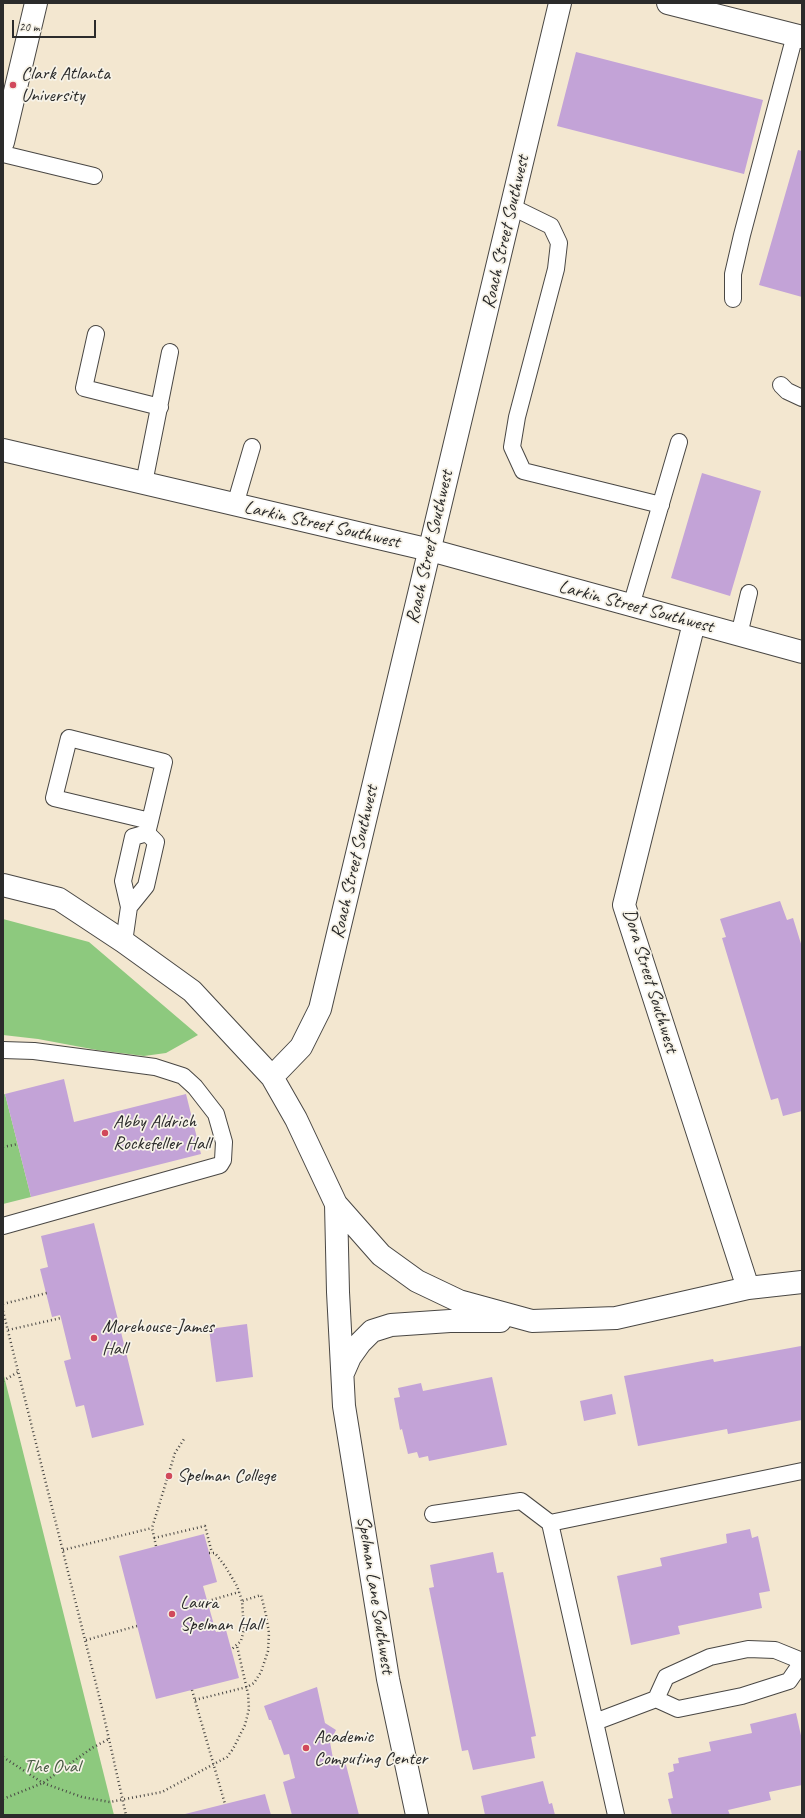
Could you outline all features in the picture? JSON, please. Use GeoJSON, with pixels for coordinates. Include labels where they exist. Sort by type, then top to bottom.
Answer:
{"type":"FeatureCollection","features":[{"type":"Feature","properties":{"kind":"street"},"geometry":{"type":"LineString","coordinates":[[3,142],[36,3]]}},
{"type":"Feature","properties":{"kind":"street","name":"Roach Street Southwest"},"geometry":{"type":"LineString","coordinates":[[272,1077],[301,1047],[320,1009],[560,3]]}},
{"type":"Feature","properties":{"kind":"street"},"geometry":{"type":"LineString","coordinates":[[668,3],[727,10],[798,36]]}},
{"type":"Feature","properties":{"kind":"street","name":"Larkin Street Southwest"},"geometry":{"type":"LineString","coordinates":[[3,450],[430,550],[802,652]]}},
{"type":"Feature","properties":{"kind":"street","name":"Dora Street Southwest"},"geometry":{"type":"LineString","coordinates":[[694,623],[624,905],[748,1288]]}},
{"type":"Feature","properties":{"kind":"street","name":"Spelman Lane Southwest"},"geometry":{"type":"LineString","coordinates":[[3,885],[59,899],[124,942],[192,991],[272,1077],[296,1119],[336,1204],[338,1292],[344,1406],[388,1679],[416,1815]]}},
{"type":"Feature","properties":{"kind":"street"},"geometry":{"type":"LineString","coordinates":[[336,1204],[381,1255],[417,1281],[459,1302],[532,1321],[616,1318],[748,1288],[802,1282]]}},
{"type":"Feature","properties":{"kind":"street","name":"Spelman Lane Southwest"},"geometry":{"type":"LineString","coordinates":[[342,1374],[350,1357],[360,1342],[372,1331],[391,1325],[450,1321],[532,1321]]}},
{"type":"Feature","properties":{"kind":"lane"},"geometry":{"type":"LineString","coordinates":[[733,299],[733,274],[742,235],[798,36]]}},
{"type":"Feature","properties":{"kind":"lane"},"geometry":{"type":"LineString","coordinates":[[3,154],[94,176]]}},
{"type":"Feature","properties":{"kind":"lane"},"geometry":{"type":"LineString","coordinates":[[512,207],[551,226],[559,243],[556,268],[517,417],[512,447],[523,471],[661,505]]}},
{"type":"Feature","properties":{"kind":"lane"},"geometry":{"type":"LineString","coordinates":[[96,334],[84,388],[160,407]]}},
{"type":"Feature","properties":{"kind":"lane"},"geometry":{"type":"LineString","coordinates":[[144,483],[170,352]]}},
{"type":"Feature","properties":{"kind":"lane"},"geometry":{"type":"LineString","coordinates":[[781,385],[787,391],[802,398]]}},
{"type":"Feature","properties":{"kind":"lane"},"geometry":{"type":"LineString","coordinates":[[631,606],[679,442]]}},
{"type":"Feature","properties":{"kind":"lane"},"geometry":{"type":"LineString","coordinates":[[235,504],[252,447]]}},
{"type":"Feature","properties":{"kind":"lane"},"geometry":{"type":"LineString","coordinates":[[739,635],[749,593]]}},
{"type":"Feature","properties":{"kind":"lane"},"geometry":{"type":"LineString","coordinates":[[129,907],[146,886],[156,842],[148,827],[164,762],[69,738],[54,798],[148,827]]}},
{"type":"Feature","properties":{"kind":"lane"},"geometry":{"type":"LineString","coordinates":[[124,942],[129,907],[123,882],[133,837],[148,827]]}},
{"type":"Feature","properties":{"kind":"lane"},"geometry":{"type":"LineString","coordinates":[[3,1050],[34,1051],[154,1067],[183,1076],[195,1087],[216,1114],[224,1142],[223,1160],[220,1164],[3,1226]]}},
{"type":"Feature","properties":{"kind":"lane"},"geometry":{"type":"LineString","coordinates":[[550,1523],[802,1472]]}},
{"type":"Feature","properties":{"kind":"lane"},"geometry":{"type":"LineString","coordinates":[[433,1514],[521,1501],[550,1523],[616,1815]]}},
{"type":"Feature","properties":{"kind":"lane"},"geometry":{"type":"LineString","coordinates":[[595,1722],[656,1699],[666,1677],[710,1657],[748,1649],[775,1650],[802,1662],[789,1681],[742,1696],[678,1709],[656,1699]]}},
{"type":"Feature","properties":{"kind":"path"},"geometry":{"type":"LineString","coordinates":[[3,1147],[18,1144]]}},
{"type":"Feature","properties":{"kind":"path"},"geometry":{"type":"LineString","coordinates":[[3,1304],[47,1293]]}},
{"type":"Feature","properties":{"kind":"path"},"geometry":{"type":"LineString","coordinates":[[3,1311],[4,1320],[8,1330],[86,1640],[126,1815]]}},
{"type":"Feature","properties":{"kind":"path"},"geometry":{"type":"LineString","coordinates":[[8,1330],[61,1318]]}},
{"type":"Feature","properties":{"kind":"path"},"geometry":{"type":"LineString","coordinates":[[3,1381],[18,1372]]}},
{"type":"Feature","properties":{"kind":"path"},"geometry":{"type":"LineString","coordinates":[[156,1546],[152,1528],[176,1453],[184,1439]]}},
{"type":"Feature","properties":{"kind":"path"},"geometry":{"type":"LineString","coordinates":[[154,1538],[205,1526],[211,1553],[215,1553],[225,1566],[239,1592],[242,1601],[244,1629],[242,1641],[232,1649]]}},
{"type":"Feature","properties":{"kind":"path"},"geometry":{"type":"LineString","coordinates":[[63,1550],[152,1528]]}},
{"type":"Feature","properties":{"kind":"path"},"geometry":{"type":"LineString","coordinates":[[208,1601],[239,1592]]}},
{"type":"Feature","properties":{"kind":"path"},"geometry":{"type":"LineString","coordinates":[[195,1700],[247,1687],[254,1683],[261,1672],[268,1651],[269,1633],[261,1595],[242,1601]]}},
{"type":"Feature","properties":{"kind":"path"},"geometry":{"type":"LineString","coordinates":[[86,1640],[137,1626]]}},
{"type":"Feature","properties":{"kind":"path"},"geometry":{"type":"LineString","coordinates":[[3,1757],[43,1783],[89,1798],[110,1802],[162,1792],[227,1757],[233,1749],[245,1725],[249,1709],[247,1687],[237,1646]]}},
{"type":"Feature","properties":{"kind":"path"},"geometry":{"type":"LineString","coordinates":[[192,1690],[225,1804]]}},
{"type":"Feature","properties":{"kind":"path"},"geometry":{"type":"LineString","coordinates":[[3,1799],[43,1783],[92,1748],[109,1739]]}},
{"type":"Feature","properties":{"kind":"green space"},"geometry":{"type":"Polygon","coordinates":[[[3,919],[89,942],[198,1035],[166,1053],[144,1056],[3,1035],[3,919]]]}},
{"type":"Feature","properties":{"kind":"green space"},"geometry":{"type":"Polygon","coordinates":[[[5,1094],[31,1197],[3,1204],[3,1095],[5,1094]]]}},
{"type":"Feature","properties":{"kind":"green space","name":"The Oval"},"geometry":{"type":"Polygon","coordinates":[[[3,1372],[114,1815],[3,1815],[3,1372]]]}},
{"type":"Feature","properties":{"kind":"building"},"geometry":{"type":"Polygon","coordinates":[[[576,52],[763,100],[744,174],[557,126],[576,52]]]}},
{"type":"Feature","properties":{"kind":"building"},"geometry":{"type":"Polygon","coordinates":[[[798,150],[802,151],[802,297],[759,285],[798,150]]]}},
{"type":"Feature","properties":{"kind":"building"},"geometry":{"type":"Polygon","coordinates":[[[702,473],[761,491],[730,596],[671,578],[702,473]]]}},
{"type":"Feature","properties":{"kind":"building"},"geometry":{"type":"Polygon","coordinates":[[[780,901],[787,920],[793,918],[802,947],[802,1111],[783,1116],[778,1098],[771,1100],[722,938],[726,937],[720,919],[780,901]]]}},
{"type":"Feature","properties":{"kind":"building","name":"Abby Aldrich Rockefeller Hall"},"geometry":{"type":"Polygon","coordinates":[[[64,1079],[74,1122],[186,1094],[201,1154],[31,1197],[5,1094],[64,1079]]]}},
{"type":"Feature","properties":{"kind":"building","name":"Morehouse-James Hall"},"geometry":{"type":"Polygon","coordinates":[[[94,1223],[144,1425],[92,1438],[84,1405],[76,1407],[64,1361],[71,1359],[61,1318],[60,1315],[52,1317],[40,1269],[48,1267],[41,1236],[94,1223]]]}},
{"type":"Feature","properties":{"kind":"building"},"geometry":{"type":"Polygon","coordinates":[[[247,1324],[253,1377],[216,1382],[209,1329],[247,1324]]]}},
{"type":"Feature","properties":{"kind":"building"},"geometry":{"type":"Polygon","coordinates":[[[801,1346],[802,1420],[728,1434],[727,1429],[638,1446],[624,1376],[713,1359],[714,1362],[801,1346]]]}},
{"type":"Feature","properties":{"kind":"building"},"geometry":{"type":"Polygon","coordinates":[[[492,1377],[507,1445],[429,1461],[428,1456],[419,1458],[417,1452],[408,1454],[402,1429],[400,1430],[394,1398],[400,1397],[398,1388],[421,1383],[423,1391],[492,1377]]]}},
{"type":"Feature","properties":{"kind":"building"},"geometry":{"type":"Polygon","coordinates":[[[612,1394],[616,1414],[584,1421],[580,1401],[612,1394]]]}},
{"type":"Feature","properties":{"kind":"building"},"geometry":{"type":"Polygon","coordinates":[[[750,1529],[752,1538],[758,1536],[770,1591],[759,1593],[762,1608],[678,1626],[680,1634],[631,1645],[617,1576],[662,1566],[660,1558],[727,1543],[726,1534],[750,1529]]]}},
{"type":"Feature","properties":{"kind":"building","name":"Laura Spelman Hall"},"geometry":{"type":"Polygon","coordinates":[[[204,1534],[217,1582],[203,1586],[216,1632],[226,1630],[239,1678],[156,1699],[119,1556],[204,1534]]]}},
{"type":"Feature","properties":{"kind":"building"},"geometry":{"type":"Polygon","coordinates":[[[493,1552],[497,1573],[503,1572],[536,1736],[531,1737],[535,1758],[473,1770],[468,1750],[462,1751],[429,1588],[434,1587],[430,1565],[493,1552]]]}},
{"type":"Feature","properties":{"kind":"building","name":"Academic Computing Center"},"geometry":{"type":"Polygon","coordinates":[[[317,1687],[325,1723],[336,1730],[330,1742],[334,1764],[345,1761],[359,1815],[292,1815],[283,1782],[295,1778],[289,1754],[284,1755],[264,1706],[317,1687]]]}},
{"type":"Feature","properties":{"kind":"building"},"geometry":{"type":"Polygon","coordinates":[[[796,1713],[802,1740],[802,1785],[769,1792],[771,1800],[728,1810],[730,1815],[672,1815],[668,1799],[673,1798],[668,1773],[674,1771],[673,1764],[679,1763],[678,1758],[711,1751],[709,1742],[752,1733],[750,1724],[796,1713]]]}},
{"type":"Feature","properties":{"kind":"building"},"geometry":{"type":"Polygon","coordinates":[[[543,1781],[549,1804],[552,1803],[555,1815],[485,1815],[481,1796],[543,1781]]]}},
{"type":"Feature","properties":{"kind":"building","name":"Academic Computing Center"},"geometry":{"type":"Polygon","coordinates":[[[265,1794],[271,1815],[185,1815],[185,1814],[265,1794]]]}},
{"type":"Feature","properties":{"kind":"place","name":"Clark Atlanta University"},"geometry":{"type":"Point","coordinates":[13,85]}},
{"type":"Feature","properties":{"kind":"place","name":"Abby Aldrich Rockefeller Hall"},"geometry":{"type":"Point","coordinates":[105,1133]}},
{"type":"Feature","properties":{"kind":"place","name":"Morehouse-James Hall"},"geometry":{"type":"Point","coordinates":[94,1338]}},
{"type":"Feature","properties":{"kind":"place","name":"Spelman College"},"geometry":{"type":"Point","coordinates":[169,1476]}},
{"type":"Feature","properties":{"kind":"place","name":"Laura Spelman Hall"},"geometry":{"type":"Point","coordinates":[172,1614]}},
{"type":"Feature","properties":{"kind":"place","name":"Academic Computing Center"},"geometry":{"type":"Point","coordinates":[306,1748]}}]}
